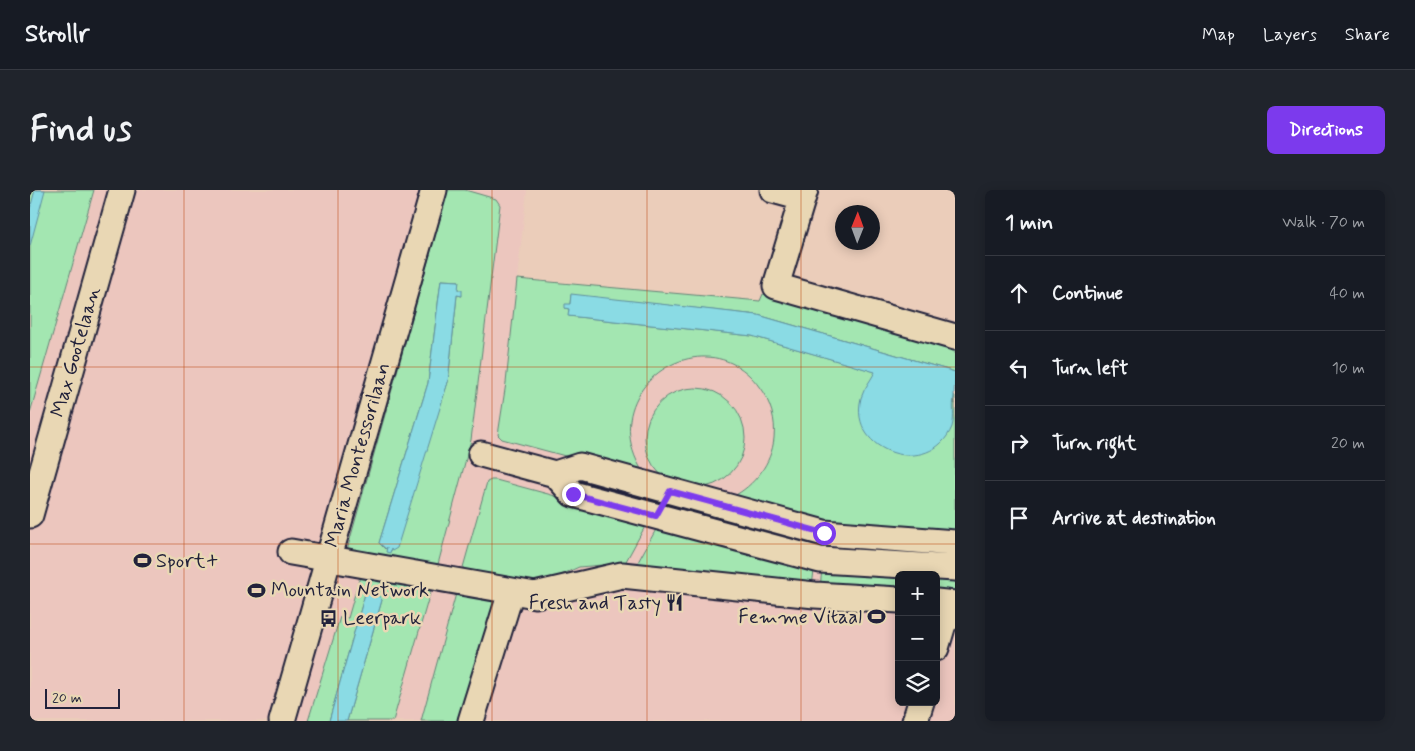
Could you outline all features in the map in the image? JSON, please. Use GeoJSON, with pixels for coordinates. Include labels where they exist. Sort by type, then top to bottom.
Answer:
{"type":"FeatureCollection","features":[{"type":"Feature","properties":{"kind":"street","name":"Max Gootelaan"},"geometry":{"type":"LineString","coordinates":[[30,515],[122,190]]}},
{"type":"Feature","properties":{"kind":"street","name":"Maria Montessorilaan"},"geometry":{"type":"LineString","coordinates":[[282,721],[434,190]]}},
{"type":"Feature","properties":{"kind":"street"},"geometry":{"type":"LineString","coordinates":[[774,190],[804,194],[776,286],[955,337]]}},
{"type":"Feature","properties":{"kind":"street"},"geometry":{"type":"LineString","coordinates":[[481,454],[555,474],[580,466],[824,533],[955,543]]}},
{"type":"Feature","properties":{"kind":"street"},"geometry":{"type":"LineString","coordinates":[[555,474],[573,494],[820,560],[955,568]]}},
{"type":"Feature","properties":{"kind":"street"},"geometry":{"type":"LineString","coordinates":[[656,516],[670,491]]}},
{"type":"Feature","properties":{"kind":"street"},"geometry":{"type":"LineString","coordinates":[[291,552],[535,595],[622,575],[815,595],[895,600]]}},
{"type":"Feature","properties":{"kind":"street"},"geometry":{"type":"LineString","coordinates":[[471,721],[511,592]]}},
{"type":"Feature","properties":{"kind":"street"},"geometry":{"type":"LineString","coordinates":[[940,636],[948,611]]}},
{"type":"Feature","properties":{"kind":"street"},"geometry":{"type":"LineString","coordinates":[[915,721],[920,706]]}},
{"type":"Feature","properties":{"kind":"shaded area","name":"Leerpark"},"geometry":{"type":"Polygon","coordinates":[[[94,190],[527,190],[517,279],[759,301],[763,290],[766,290],[955,345],[955,721],[30,721],[30,413],[94,190]]]}},
{"type":"Feature","properties":{"kind":"green space"},"geometry":{"type":"Polygon","coordinates":[[[30,190],[94,190],[30,413],[30,190]]]}},
{"type":"Feature","properties":{"kind":"green space"},"geometry":{"type":"Polygon","coordinates":[[[448,190],[465,190],[496,199],[500,205],[471,440],[437,568],[347,550],[448,190]],[[441,280],[428,383],[379,543],[385,549],[386,547],[393,550],[448,382],[457,295],[462,296],[457,290],[459,281],[441,280]]]}},
{"type":"Feature","properties":{"kind":"green space"},"geometry":{"type":"Polygon","coordinates":[[[517,279],[760,301],[763,294],[955,350],[955,372],[758,315],[571,295],[570,304],[565,308],[569,309],[569,316],[752,336],[876,372],[955,404],[955,535],[824,526],[732,497],[748,487],[766,465],[773,447],[773,418],[770,406],[760,388],[737,366],[711,357],[684,360],[660,372],[641,391],[631,416],[632,446],[647,478],[502,439],[498,435],[506,383],[517,279]]]}},
{"type":"Feature","properties":{"kind":"green space"},"geometry":{"type":"Polygon","coordinates":[[[695,388],[714,392],[730,403],[741,419],[745,438],[741,457],[730,473],[714,484],[695,488],[676,484],[660,473],[649,457],[645,438],[649,419],[660,403],[676,392],[695,388]]]}},
{"type":"Feature","properties":{"kind":"green space"},"geometry":{"type":"Polygon","coordinates":[[[577,476],[662,496],[655,509],[576,485],[577,476]]]}},
{"type":"Feature","properties":{"kind":"green space"},"geometry":{"type":"Polygon","coordinates":[[[491,480],[648,521],[625,563],[579,567],[536,586],[462,571],[487,482],[491,480]]]}},
{"type":"Feature","properties":{"kind":"green space"},"geometry":{"type":"Polygon","coordinates":[[[659,524],[814,570],[812,587],[640,565],[638,562],[659,524]]]}},
{"type":"Feature","properties":{"kind":"green space"},"geometry":{"type":"Polygon","coordinates":[[[822,569],[895,575],[895,595],[820,588],[822,569]]]}},
{"type":"Feature","properties":{"kind":"green space"},"geometry":{"type":"Polygon","coordinates":[[[361,573],[432,586],[393,721],[347,721],[382,600],[365,594],[329,721],[308,721],[340,617],[348,618],[361,573]]]}},
{"type":"Feature","properties":{"kind":"green space"},"geometry":{"type":"Polygon","coordinates":[[[940,575],[955,576],[955,599],[940,598],[940,575]]]}},
{"type":"Feature","properties":{"kind":"green space"},"geometry":{"type":"Polygon","coordinates":[[[457,590],[496,599],[458,721],[421,721],[457,590]]]}},
{"type":"Feature","properties":{"kind":"water"},"geometry":{"type":"Polygon","coordinates":[[[35,190],[45,190],[30,246],[30,209],[35,190]]]}},
{"type":"Feature","properties":{"kind":"water"},"geometry":{"type":"Polygon","coordinates":[[[441,280],[459,281],[458,290],[462,290],[462,296],[457,295],[448,382],[397,548],[392,551],[391,549],[390,553],[386,552],[387,547],[386,549],[379,543],[428,383],[441,280]]]}},
{"type":"Feature","properties":{"kind":"water"},"geometry":{"type":"Polygon","coordinates":[[[571,294],[758,315],[955,372],[952,427],[941,443],[927,452],[910,455],[893,453],[878,445],[866,433],[860,417],[861,398],[875,372],[752,336],[568,316],[569,309],[565,308],[565,304],[570,304],[571,294]]]}},
{"type":"Feature","properties":{"kind":"water"},"geometry":{"type":"Polygon","coordinates":[[[375,592],[382,600],[347,721],[329,721],[365,594],[375,592]]]}},
{"type":"Feature","properties":{"kind":"place","name":"Sport+"},"geometry":{"type":"Point","coordinates":[142,561]}},
{"type":"Feature","properties":{"kind":"place","name":"Mountain Network"},"geometry":{"type":"Point","coordinates":[257,590]}},
{"type":"Feature","properties":{"kind":"place","name":"Fresh and Tasty"},"geometry":{"type":"Point","coordinates":[675,603]}},
{"type":"Feature","properties":{"kind":"place","name":"Femme Vitaal"},"geometry":{"type":"Point","coordinates":[876,617]}},
{"type":"Feature","properties":{"kind":"place","name":"Leerpark"},"geometry":{"type":"Point","coordinates":[329,618]}},
{"type":"Feature","properties":{"kind":"route"},"geometry":{"type":"LineString","coordinates":[[573,494],[656,516],[670,491],[824,533]]}}]}
